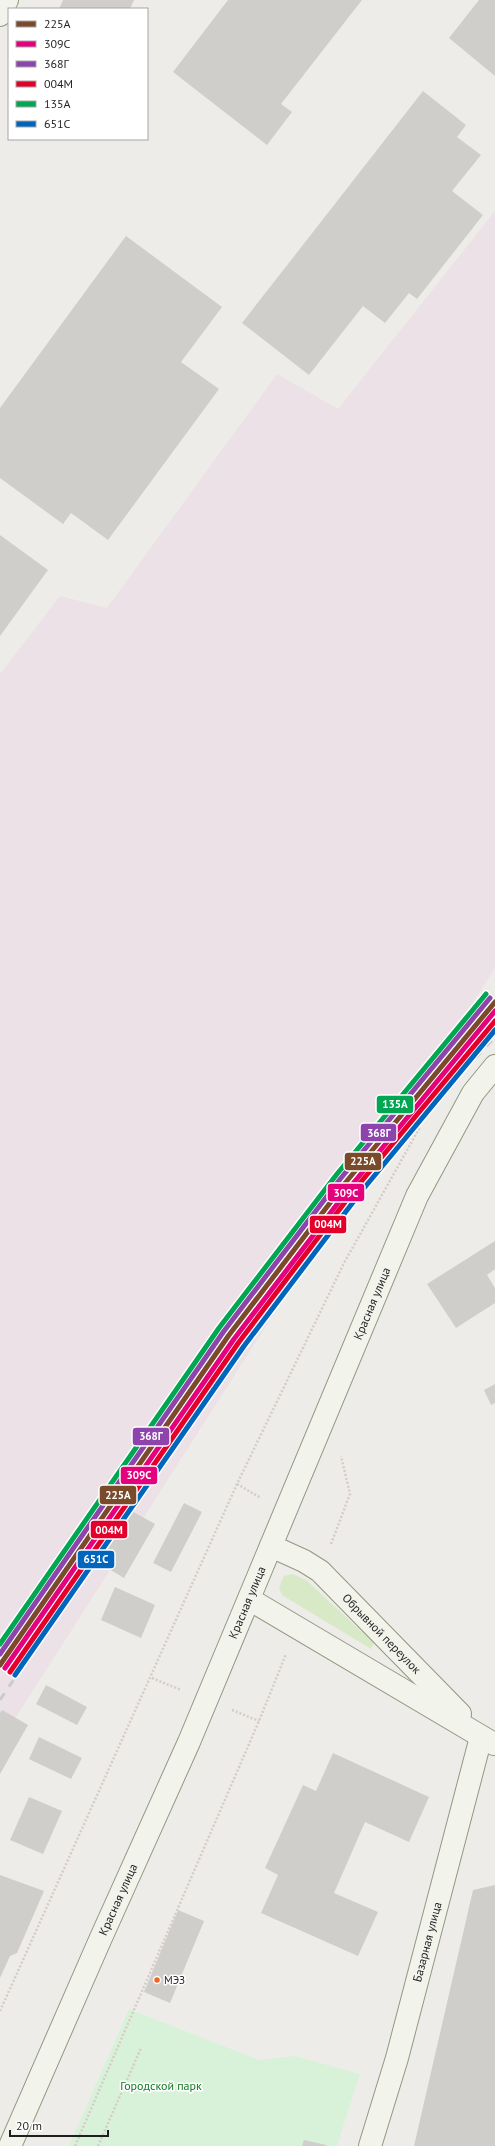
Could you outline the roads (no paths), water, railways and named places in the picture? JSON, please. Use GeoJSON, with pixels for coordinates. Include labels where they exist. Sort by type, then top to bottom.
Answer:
{"type":"FeatureCollection","features":[{"type":"Feature","properties":{"kind":"main road"},"geometry":{"type":"LineString","coordinates":[[0,14],[7,0]]}},
{"type":"Feature","properties":{"kind":"main road","name":"Красная улица"},"geometry":{"type":"LineString","coordinates":[[10,2146],[189,1742],[417,1196],[474,1093],[495,1066]]}},
{"type":"Feature","properties":{"kind":"main road","name":"Обрывной переулок"},"geometry":{"type":"LineString","coordinates":[[271,1546],[304,1561],[320,1571],[488,1741]]}},
{"type":"Feature","properties":{"kind":"main road","name":"Обрывной переулок"},"geometry":{"type":"LineString","coordinates":[[249,1599],[488,1741]]}},
{"type":"Feature","properties":{"kind":"main road","name":"Базарная улица"},"geometry":{"type":"LineString","coordinates":[[370,2146],[397,2058],[488,1741]]}},
{"type":"Feature","properties":{"kind":"railway"},"geometry":{"type":"LineString","coordinates":[[0,1700],[220,1371],[432,1105],[495,1037]]}},
{"type":"Feature","properties":{"kind":"place","name":"МЭЗ"},"geometry":{"type":"Point","coordinates":[157,1980]}},
{"type":"Feature","properties":{"kind":"park label","name":"Городской парк"},"geometry":{"type":"Point","coordinates":[161,2086]}}]}
